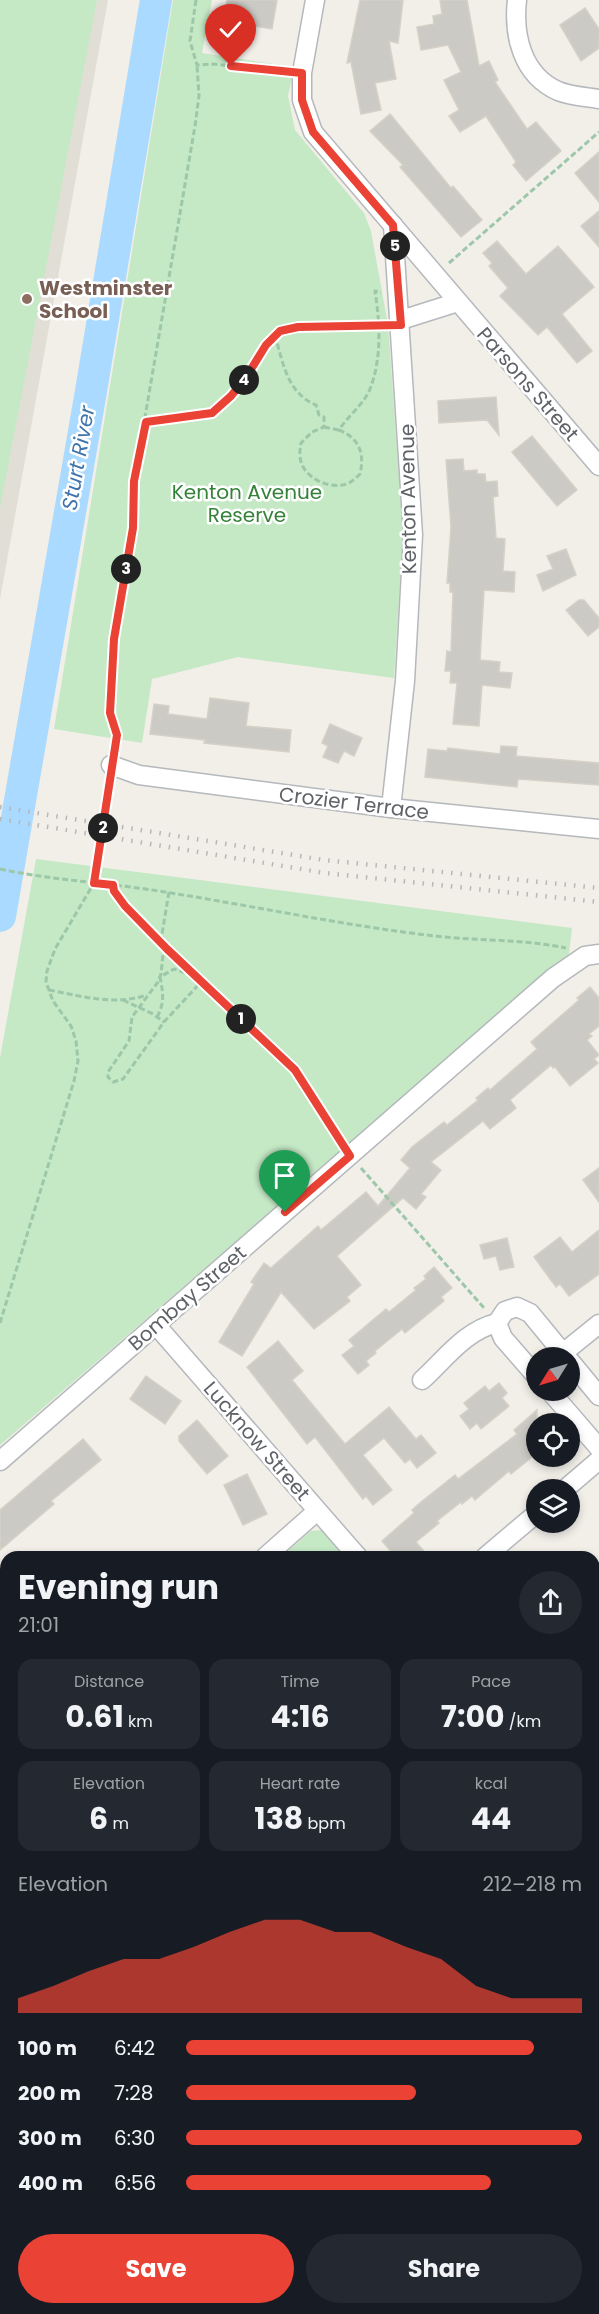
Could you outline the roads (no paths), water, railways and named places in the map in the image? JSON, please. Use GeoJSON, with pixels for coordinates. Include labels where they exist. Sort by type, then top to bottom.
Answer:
{"type":"FeatureCollection","features":[{"type":"Feature","properties":{"kind":"street","name":"Parsons Street"},"geometry":{"type":"LineString","coordinates":[[315,0],[302,73],[302,100],[313,132],[599,466]]}},
{"type":"Feature","properties":{"kind":"street"},"geometry":{"type":"LineString","coordinates":[[517,0],[516,31],[520,47],[533,70],[541,79],[560,91],[599,99]]}},
{"type":"Feature","properties":{"kind":"street","name":"Kenton Avenue"},"geometry":{"type":"LineString","coordinates":[[391,808],[405,681],[413,535],[393,225]]}},
{"type":"Feature","properties":{"kind":"street"},"geometry":{"type":"LineString","coordinates":[[401,322],[458,302]]}},
{"type":"Feature","properties":{"kind":"street","name":"Crozier Terrace"},"geometry":{"type":"LineString","coordinates":[[111,765],[139,775],[391,808],[599,829]]}},
{"type":"Feature","properties":{"kind":"street","name":"Bombay Street"},"geometry":{"type":"LineString","coordinates":[[0,1461],[553,978],[575,961],[597,954]]}},
{"type":"Feature","properties":{"kind":"street"},"geometry":{"type":"LineString","coordinates":[[422,1380],[470,1335],[483,1326],[497,1323],[504,1311],[517,1307],[530,1313],[559,1347]]}},
{"type":"Feature","properties":{"kind":"street"},"geometry":{"type":"LineString","coordinates":[[497,1323],[503,1338],[526,1364]]}},
{"type":"Feature","properties":{"kind":"street"},"geometry":{"type":"LineString","coordinates":[[577,1347],[599,1324]]}},
{"type":"Feature","properties":{"kind":"street","name":"Lucknow Street"},"geometry":{"type":"LineString","coordinates":[[156,1325],[352,1551]]}},
{"type":"Feature","properties":{"kind":"street"},"geometry":{"type":"LineString","coordinates":[[580,1373],[599,1396]]}},
{"type":"Feature","properties":{"kind":"street"},"geometry":{"type":"LineString","coordinates":[[558,1401],[599,1448]]}},
{"type":"Feature","properties":{"kind":"street"},"geometry":{"type":"LineString","coordinates":[[577,1479],[599,1460]]}},
{"type":"Feature","properties":{"kind":"street"},"geometry":{"type":"LineString","coordinates":[[272,1551],[317,1511]]}},
{"type":"Feature","properties":{"kind":"street"},"geometry":{"type":"LineString","coordinates":[[492,1551],[526,1522]]}},
{"type":"Feature","properties":{"kind":"waterway","name":"Sturt River"},"geometry":{"type":"LineString","coordinates":[[0,916],[156,0]]}},
{"type":"Feature","properties":{"kind":"railway"},"geometry":{"type":"LineString","coordinates":[[0,807],[324,860],[599,888]]}},
{"type":"Feature","properties":{"kind":"railway"},"geometry":{"type":"LineString","coordinates":[[0,819],[325,873],[599,902]]}},
{"type":"Feature","properties":{"kind":"place","name":"Westminster School"},"geometry":{"type":"Point","coordinates":[27,299]}},
{"type":"Feature","properties":{"kind":"park label","name":"Kenton Avenue Reserve"},"geometry":{"type":"Point","coordinates":[247,504]}}]}
